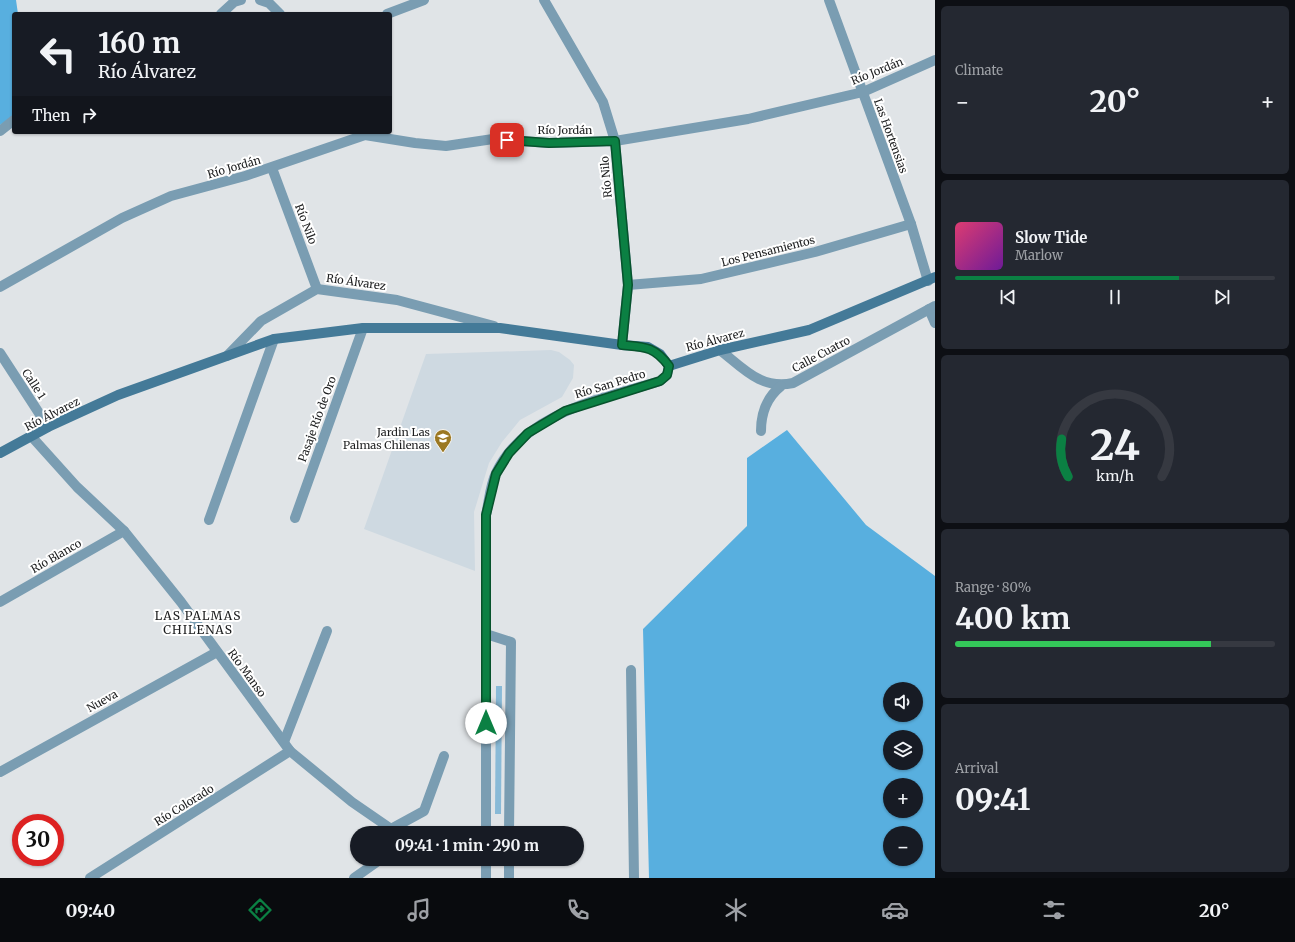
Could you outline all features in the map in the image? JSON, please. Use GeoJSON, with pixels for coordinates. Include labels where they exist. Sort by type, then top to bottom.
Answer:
{"type":"FeatureCollection","features":[{"type":"Feature","properties":{"kind":"street"},"geometry":{"type":"LineString","coordinates":[[223,12],[234,2],[241,0]]}},
{"type":"Feature","properties":{"kind":"street"},"geometry":{"type":"LineString","coordinates":[[260,0],[269,3],[278,12]]}},
{"type":"Feature","properties":{"kind":"street"},"geometry":{"type":"LineString","coordinates":[[392,12],[424,0]]}},
{"type":"Feature","properties":{"kind":"street","name":"Río Nilo"},"geometry":{"type":"LineString","coordinates":[[544,0],[602,102],[615,141],[628,285],[622,345]]}},
{"type":"Feature","properties":{"kind":"street","name":"Las Hortensias"},"geometry":{"type":"LineString","coordinates":[[829,0],[932,279]]}},
{"type":"Feature","properties":{"kind":"street","name":"Río Jordán"},"geometry":{"type":"LineString","coordinates":[[0,287],[122,218],[171,196],[272,168],[364,135],[446,146],[493,139],[549,143],[615,141],[748,119],[863,92],[935,60]]}},
{"type":"Feature","properties":{"kind":"street"},"geometry":{"type":"LineString","coordinates":[[0,130],[12,121]]}},
{"type":"Feature","properties":{"kind":"street","name":"Río Nilo"},"geometry":{"type":"LineString","coordinates":[[272,168],[317,289]]}},
{"type":"Feature","properties":{"kind":"street","name":"Los Pensamientos"},"geometry":{"type":"LineString","coordinates":[[628,285],[701,279],[815,252],[911,224]]}},
{"type":"Feature","properties":{"kind":"street","name":"Río Álvarez"},"geometry":{"type":"LineString","coordinates":[[227,356],[261,321],[317,289],[397,300],[500,328],[622,345],[648,347],[660,354],[669,366],[720,350],[809,330],[932,279]]}},
{"type":"Feature","properties":{"kind":"street"},"geometry":{"type":"LineString","coordinates":[[932,308],[935,323]]}},
{"type":"Feature","properties":{"kind":"street","name":"Calle Cuatro"},"geometry":{"type":"LineString","coordinates":[[780,386],[793,383],[932,308]]}},
{"type":"Feature","properties":{"kind":"street","name":"Río Álvarez"},"geometry":{"type":"LineString","coordinates":[[0,453],[48,427],[118,395],[274,339],[362,328],[500,328]]}},
{"type":"Feature","properties":{"kind":"street","name":"Pasaje Río de Oro"},"geometry":{"type":"LineString","coordinates":[[295,518],[362,328]]}},
{"type":"Feature","properties":{"kind":"street"},"geometry":{"type":"LineString","coordinates":[[209,520],[274,339]]}},
{"type":"Feature","properties":{"kind":"street"},"geometry":{"type":"LineString","coordinates":[[720,350],[754,376],[769,384],[780,386]]}},
{"type":"Feature","properties":{"kind":"street","name":"Calle 1"},"geometry":{"type":"LineString","coordinates":[[0,353],[48,427]]}},
{"type":"Feature","properties":{"kind":"street","name":"Río San Pedro"},"geometry":{"type":"LineString","coordinates":[[486,826],[486,515],[496,474],[509,453],[528,433],[565,411],[660,381],[667,375],[669,366]]}},
{"type":"Feature","properties":{"kind":"street"},"geometry":{"type":"LineString","coordinates":[[761,431],[762,413],[772,394],[780,386]]}},
{"type":"Feature","properties":{"kind":"street","name":"Río Manso"},"geometry":{"type":"LineString","coordinates":[[32,436],[77,487],[124,531],[181,602],[290,751],[352,802],[387,826]]}},
{"type":"Feature","properties":{"kind":"street","name":"Río Blanco"},"geometry":{"type":"LineString","coordinates":[[0,602],[124,531]]}},
{"type":"Feature","properties":{"kind":"street"},"geometry":{"type":"LineString","coordinates":[[284,742],[327,631]]}},
{"type":"Feature","properties":{"kind":"street"},"geometry":{"type":"LineString","coordinates":[[486,634],[511,642],[509,826]]}},
{"type":"Feature","properties":{"kind":"street","name":"Nueva"},"geometry":{"type":"LineString","coordinates":[[0,772],[217,652]]}},
{"type":"Feature","properties":{"kind":"street"},"geometry":{"type":"LineString","coordinates":[[631,670],[634,878]]}},
{"type":"Feature","properties":{"kind":"street","name":"Río Colorado"},"geometry":{"type":"LineString","coordinates":[[90,878],[290,751]]}},
{"type":"Feature","properties":{"kind":"street"},"geometry":{"type":"LineString","coordinates":[[402,826],[424,812],[444,756]]}},
{"type":"Feature","properties":{"kind":"street"},"geometry":{"type":"LineString","coordinates":[[354,878],[371,866]]}},
{"type":"Feature","properties":{"kind":"street"},"geometry":{"type":"LineString","coordinates":[[486,866],[486,878]]}},
{"type":"Feature","properties":{"kind":"street"},"geometry":{"type":"LineString","coordinates":[[509,866],[509,878]]}},
{"type":"Feature","properties":{"kind":"shaded area"},"geometry":{"type":"Polygon","coordinates":[[[0,0],[16,0],[18,12],[12,12],[12,117],[0,125],[0,0]]]}},
{"type":"Feature","properties":{"kind":"shaded area","name":"Jardin Las Palmas Chilenas"},"geometry":{"type":"Polygon","coordinates":[[[551,350],[559,352],[574,365],[573,378],[562,397],[520,420],[502,442],[489,463],[474,512],[475,571],[364,529],[426,354],[551,350]]]}},
{"type":"Feature","properties":{"kind":"shaded area"},"geometry":{"type":"Polygon","coordinates":[[[787,430],[866,525],[935,576],[935,878],[649,878],[643,629],[747,526],[747,458],[787,430]]]}},
{"type":"Feature","properties":{"kind":"shaded area"},"geometry":{"type":"Polygon","coordinates":[[[496,686],[502,686],[501,814],[495,814],[496,686]]]}},
{"type":"Feature","properties":{"kind":"place","name":"Jardin Las Palmas Chilenas"},"geometry":{"type":"Point","coordinates":[443,453]}},
{"type":"Feature","properties":{"kind":"district","name":"LAS PALMAS CHILENAS"},"geometry":{"type":"Point","coordinates":[198,623]}},
{"type":"Feature","properties":{"kind":"route"},"geometry":{"type":"LineString","coordinates":[[486,723],[486,515],[496,474],[509,453],[528,433],[565,411],[660,381],[667,375],[669,366],[660,354],[648,347],[622,345],[628,285],[615,141],[549,143],[507,140]]}}]}
